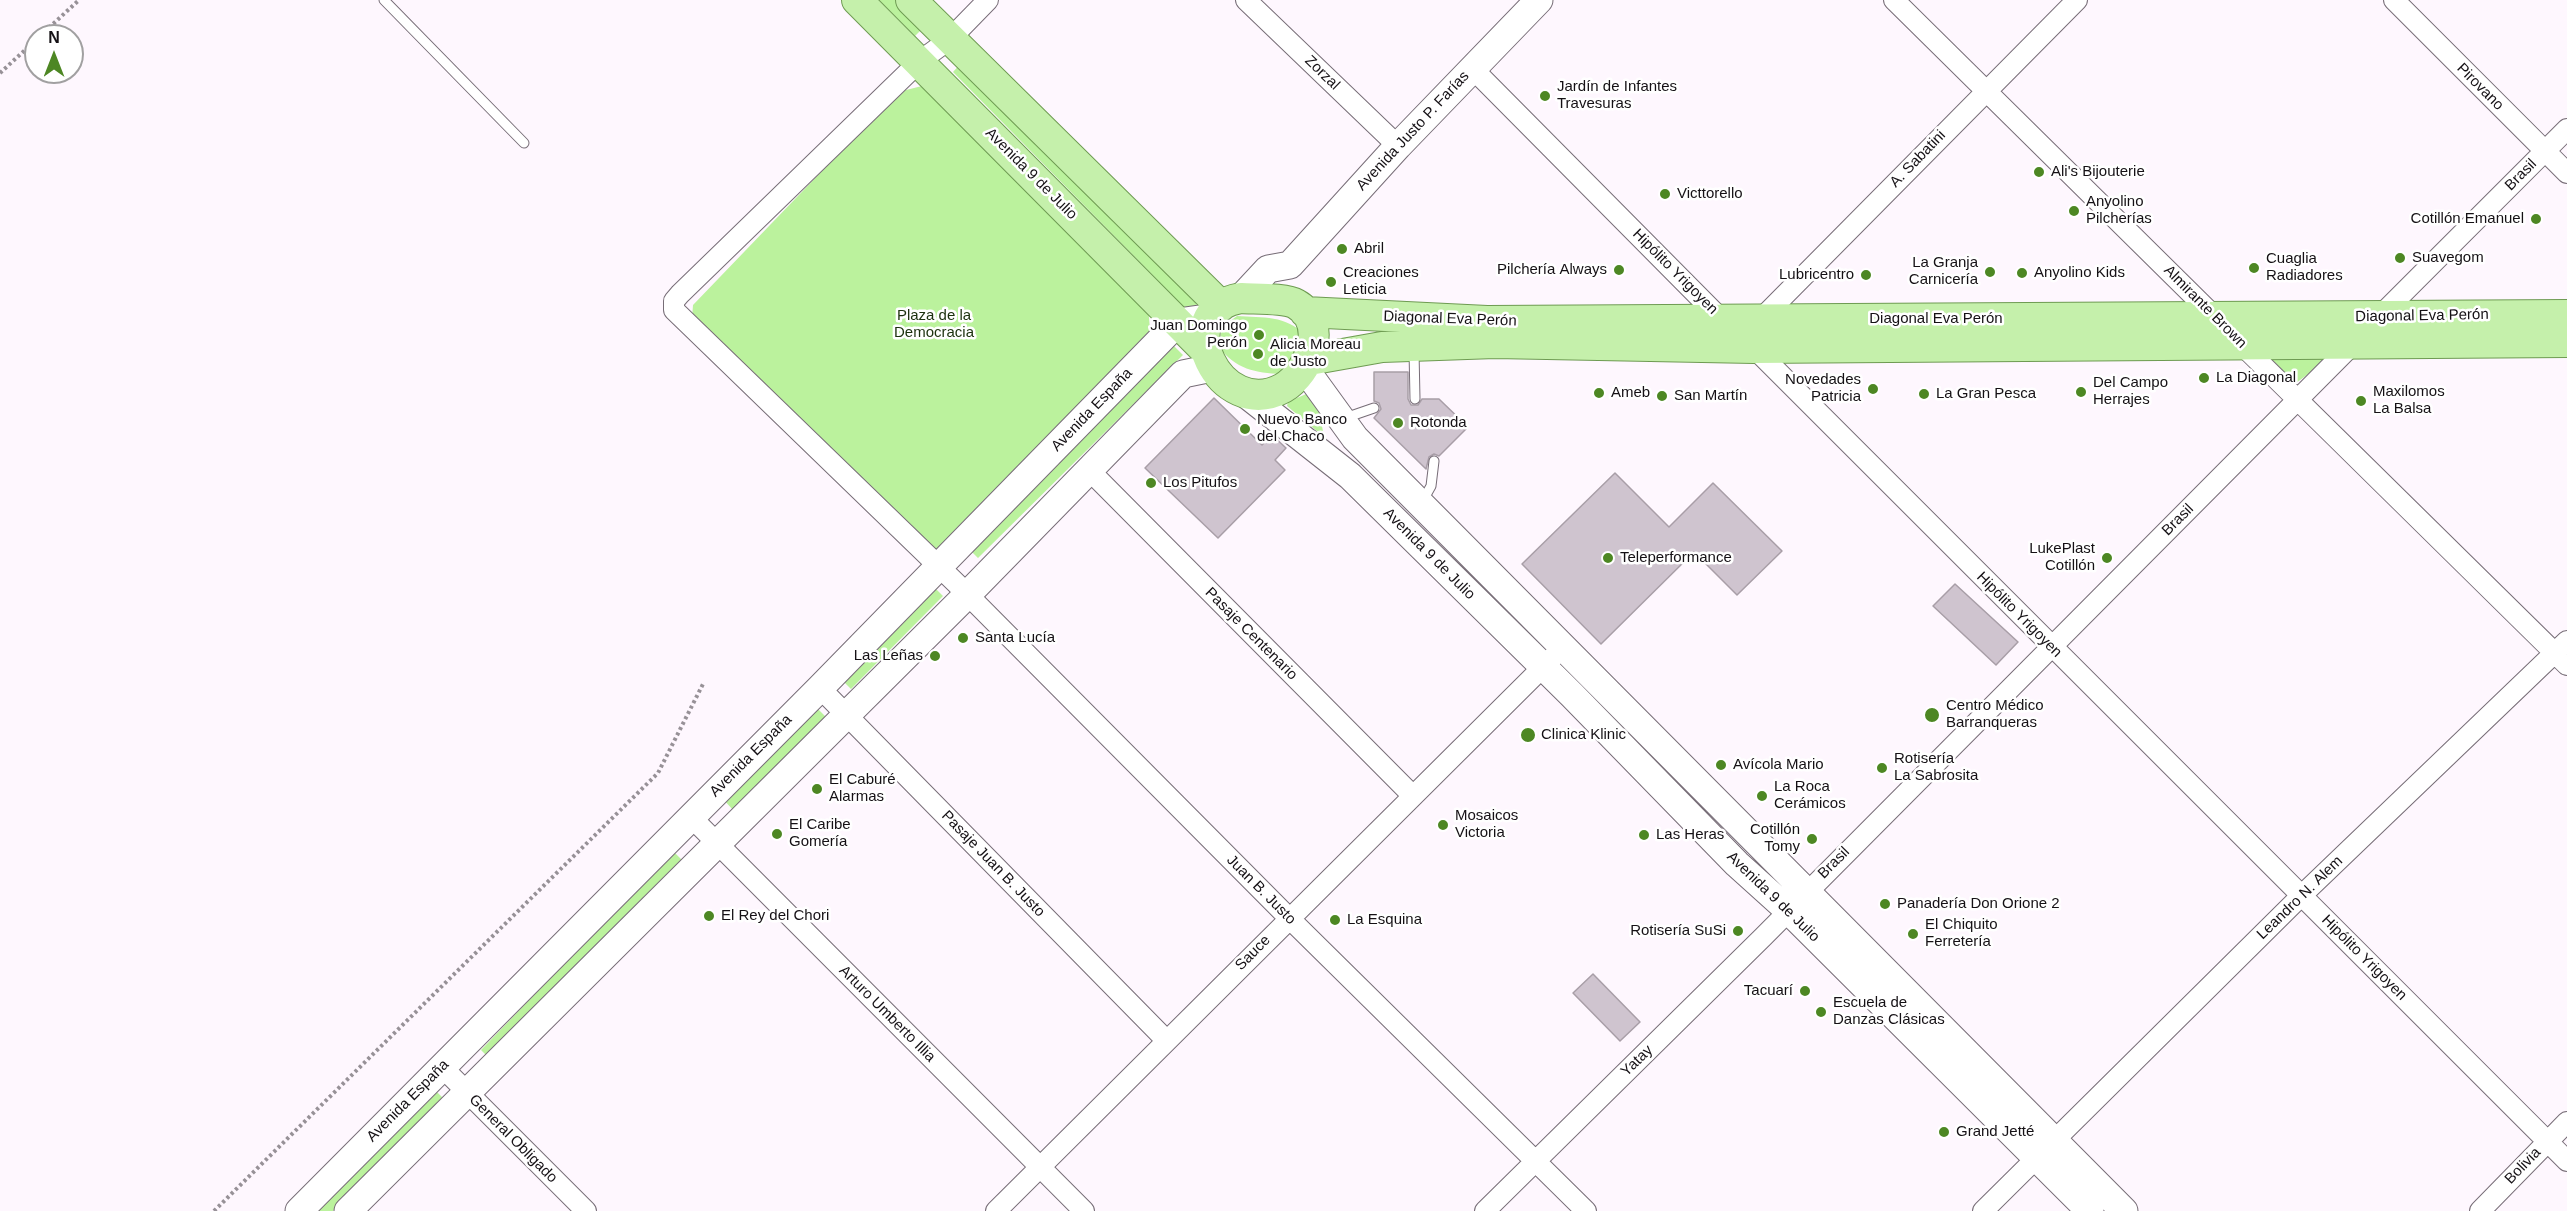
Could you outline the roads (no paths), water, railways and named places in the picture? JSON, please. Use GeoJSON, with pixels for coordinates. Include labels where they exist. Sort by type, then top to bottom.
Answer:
{"type":"FeatureCollection","features":[{"type":"Feature","properties":{"kind":"main road","name":"Avenida 9 de Julio"},"geometry":{"type":"LineString","coordinates":[[857,0],[1178,322],[1208,359]]}},
{"type":"Feature","properties":{"kind":"main road"},"geometry":{"type":"LineString","coordinates":[[910,0],[1224,307]]}},
{"type":"Feature","properties":{"kind":"main road","name":"Avenida Justo P. Farías"},"geometry":{"type":"LineString","coordinates":[[1224,307],[1268,269],[1290,265],[1398,146],[1539,0]]}},
{"type":"Feature","properties":{"kind":"main road"},"geometry":{"type":"LineString","coordinates":[[1224,307],[1204,337],[1208,359],[1226,382],[1242,391],[1260,394],[1278,391],[1293,382],[1307,365],[1313,333],[1300,308],[1290,265]]}},
{"type":"Feature","properties":{"kind":"main road"},"geometry":{"type":"LineString","coordinates":[[1178,322],[1224,307],[1300,308]]}},
{"type":"Feature","properties":{"kind":"main road","name":"Diagonal Eva Perón"},"geometry":{"type":"LineString","coordinates":[[1300,308],[1487,321],[1722,320],[1757,334],[2240,342],[2567,342]]}},
{"type":"Feature","properties":{"kind":"main road","name":"Diagonal Eva Perón"},"geometry":{"type":"LineString","coordinates":[[1307,365],[1382,347],[2217,319],[2567,315]]}},
{"type":"Feature","properties":{"kind":"main road","name":"Avenida España"},"geometry":{"type":"LineString","coordinates":[[299,1211],[820,688],[1178,322]]}},
{"type":"Feature","properties":{"kind":"main road"},"geometry":{"type":"LineString","coordinates":[[348,1211],[1090,471],[1183,374],[1208,359]]}},
{"type":"Feature","properties":{"kind":"main road","name":"Avenida 9 de Julio"},"geometry":{"type":"LineString","coordinates":[[1307,365],[1340,420],[1563,646],[1797,901],[2044,1149],[2124,1211]]}},
{"type":"Feature","properties":{"kind":"main road","name":"Avenida 9 de Julio"},"geometry":{"type":"LineString","coordinates":[[1242,391],[1350,476],[1737,864],[1797,901]]}},
{"type":"Feature","properties":{"kind":"main road","name":"Avenida 9 de Julio"},"geometry":{"type":"LineString","coordinates":[[2044,1149],[2090,1211]]}},
{"type":"Feature","properties":{"kind":"street"},"geometry":{"type":"LineString","coordinates":[[920,62],[950,39],[988,0]]}},
{"type":"Feature","properties":{"kind":"street","name":"Zorzal"},"geometry":{"type":"LineString","coordinates":[[1246,0],[1398,146]]}},
{"type":"Feature","properties":{"kind":"street","name":"Almirante Brown"},"geometry":{"type":"LineString","coordinates":[[1894,0],[2298,399],[2563,653]]}},
{"type":"Feature","properties":{"kind":"street","name":"A. Sabatini"},"geometry":{"type":"LineString","coordinates":[[1757,334],[1985,90],[2077,0]]}},
{"type":"Feature","properties":{"kind":"street","name":"Pirovano"},"geometry":{"type":"LineString","coordinates":[[2394,0],[2567,173]]}},
{"type":"Feature","properties":{"kind":"street","name":"Juan B. Justo"},"geometry":{"type":"LineString","coordinates":[[920,62],[680,294],[674,301],[674,310],[967,594],[1289,918],[1586,1211]]}},
{"type":"Feature","properties":{"kind":"street","name":"Hipólito Yrigoyen"},"geometry":{"type":"LineString","coordinates":[[1473,68],[1722,320]]}},
{"type":"Feature","properties":{"kind":"street","name":"Brasil"},"geometry":{"type":"LineString","coordinates":[[1797,901],[2567,129]]}},
{"type":"Feature","properties":{"kind":"street","name":"Hipólito Yrigoyen"},"geometry":{"type":"LineString","coordinates":[[1757,334],[2050,647],[2567,1161]]}},
{"type":"Feature","properties":{"kind":"street","name":"Pasaje Centenario"},"geometry":{"type":"LineString","coordinates":[[1090,471],[1413,796]]}},
{"type":"Feature","properties":{"kind":"street","name":"Sauce"},"geometry":{"type":"LineString","coordinates":[[996,1211],[1563,646]]}},
{"type":"Feature","properties":{"kind":"street","name":"Leandro N. Alem"},"geometry":{"type":"LineString","coordinates":[[1983,1211],[2301,896],[2563,653]]}},
{"type":"Feature","properties":{"kind":"street","name":"Pasaje Juan B. Justo"},"geometry":{"type":"LineString","coordinates":[[820,688],[1166,1040]]}},
{"type":"Feature","properties":{"kind":"street","name":"Arturo Umberto Illia"},"geometry":{"type":"LineString","coordinates":[[691,817],[1084,1211]]}},
{"type":"Feature","properties":{"kind":"street","name":"Yatay"},"geometry":{"type":"LineString","coordinates":[[1485,1211],[1797,901]]}},
{"type":"Feature","properties":{"kind":"street","name":"General Obligado"},"geometry":{"type":"LineString","coordinates":[[442,1067],[586,1211]]}},
{"type":"Feature","properties":{"kind":"street","name":"Bolivia"},"geometry":{"type":"LineString","coordinates":[[2480,1211],[2567,1122]]}},
{"type":"Feature","properties":{"kind":"lane"},"geometry":{"type":"LineString","coordinates":[[384,0],[524,143]]}},
{"type":"Feature","properties":{"kind":"lane"},"geometry":{"type":"LineString","coordinates":[[1413,346],[1415,399]]}},
{"type":"Feature","properties":{"kind":"lane"},"geometry":{"type":"LineString","coordinates":[[1340,420],[1374,408]]}},
{"type":"Feature","properties":{"kind":"lane"},"geometry":{"type":"LineString","coordinates":[[1421,504],[1431,486],[1434,461]]}},
{"type":"Feature","properties":{"kind":"place","name":"Jardín de Infantes Travesuras"},"geometry":{"type":"Point","coordinates":[1545,96]}},
{"type":"Feature","properties":{"kind":"place","name":"Ali's Bijouterie"},"geometry":{"type":"Point","coordinates":[2039,172]}},
{"type":"Feature","properties":{"kind":"place","name":"Victtorello"},"geometry":{"type":"Point","coordinates":[1665,194]}},
{"type":"Feature","properties":{"kind":"place","name":"Anyolino Pilcherías"},"geometry":{"type":"Point","coordinates":[2074,211]}},
{"type":"Feature","properties":{"kind":"place","name":"Cotillón Emanuel"},"geometry":{"type":"Point","coordinates":[2536,219]}},
{"type":"Feature","properties":{"kind":"place","name":"Abril"},"geometry":{"type":"Point","coordinates":[1342,249]}},
{"type":"Feature","properties":{"kind":"place","name":"Suavegom"},"geometry":{"type":"Point","coordinates":[2400,258]}},
{"type":"Feature","properties":{"kind":"place","name":"Cuaglia Radiadores"},"geometry":{"type":"Point","coordinates":[2254,268]}},
{"type":"Feature","properties":{"kind":"place","name":"Pilchería Always"},"geometry":{"type":"Point","coordinates":[1619,270]}},
{"type":"Feature","properties":{"kind":"place","name":"La Granja Carnicería"},"geometry":{"type":"Point","coordinates":[1990,272]}},
{"type":"Feature","properties":{"kind":"place","name":"Anyolino Kids"},"geometry":{"type":"Point","coordinates":[2022,273]}},
{"type":"Feature","properties":{"kind":"place","name":"Lubricentro"},"geometry":{"type":"Point","coordinates":[1866,275]}},
{"type":"Feature","properties":{"kind":"place","name":"Creaciones Leticia"},"geometry":{"type":"Point","coordinates":[1331,282]}},
{"type":"Feature","properties":{"kind":"place","name":"Juan Domingo Perón"},"geometry":{"type":"Point","coordinates":[1259,335]}},
{"type":"Feature","properties":{"kind":"place","name":"Alicia Moreau de Justo"},"geometry":{"type":"Point","coordinates":[1258,354]}},
{"type":"Feature","properties":{"kind":"place","name":"La Diagonal"},"geometry":{"type":"Point","coordinates":[2204,378]}},
{"type":"Feature","properties":{"kind":"place","name":"Novedades Patricia"},"geometry":{"type":"Point","coordinates":[1873,389]}},
{"type":"Feature","properties":{"kind":"place","name":"Del Campo Herrajes"},"geometry":{"type":"Point","coordinates":[2081,392]}},
{"type":"Feature","properties":{"kind":"place","name":"Ameb"},"geometry":{"type":"Point","coordinates":[1599,393]}},
{"type":"Feature","properties":{"kind":"place","name":"La Gran Pesca"},"geometry":{"type":"Point","coordinates":[1924,394]}},
{"type":"Feature","properties":{"kind":"place","name":"San Martín"},"geometry":{"type":"Point","coordinates":[1662,396]}},
{"type":"Feature","properties":{"kind":"place","name":"Maxilomos La Balsa"},"geometry":{"type":"Point","coordinates":[2361,401]}},
{"type":"Feature","properties":{"kind":"place","name":"Rotonda"},"geometry":{"type":"Point","coordinates":[1398,423]}},
{"type":"Feature","properties":{"kind":"place","name":"Nuevo Banco del Chaco"},"geometry":{"type":"Point","coordinates":[1245,429]}},
{"type":"Feature","properties":{"kind":"place","name":"Los Pitufos"},"geometry":{"type":"Point","coordinates":[1151,483]}},
{"type":"Feature","properties":{"kind":"place","name":"Teleperformance"},"geometry":{"type":"Point","coordinates":[1608,558]}},
{"type":"Feature","properties":{"kind":"place","name":"LukePlast Cotillón"},"geometry":{"type":"Point","coordinates":[2107,558]}},
{"type":"Feature","properties":{"kind":"place","name":"Santa Lucía"},"geometry":{"type":"Point","coordinates":[963,638]}},
{"type":"Feature","properties":{"kind":"place","name":"Las Leñas"},"geometry":{"type":"Point","coordinates":[935,656]}},
{"type":"Feature","properties":{"kind":"place","name":"Centro Médico Barranqueras"},"geometry":{"type":"Point","coordinates":[1932,715]}},
{"type":"Feature","properties":{"kind":"place","name":"Clinica Klinic"},"geometry":{"type":"Point","coordinates":[1528,735]}},
{"type":"Feature","properties":{"kind":"place","name":"Avícola Mario"},"geometry":{"type":"Point","coordinates":[1721,765]}},
{"type":"Feature","properties":{"kind":"place","name":"Rotisería La Sabrosita"},"geometry":{"type":"Point","coordinates":[1882,768]}},
{"type":"Feature","properties":{"kind":"place","name":"El Caburé Alarmas"},"geometry":{"type":"Point","coordinates":[817,789]}},
{"type":"Feature","properties":{"kind":"place","name":"La Roca Cerámicos"},"geometry":{"type":"Point","coordinates":[1762,796]}},
{"type":"Feature","properties":{"kind":"place","name":"Mosaicos Victoria"},"geometry":{"type":"Point","coordinates":[1443,825]}},
{"type":"Feature","properties":{"kind":"place","name":"El Caribe Gomería"},"geometry":{"type":"Point","coordinates":[777,834]}},
{"type":"Feature","properties":{"kind":"place","name":"Las Heras"},"geometry":{"type":"Point","coordinates":[1644,835]}},
{"type":"Feature","properties":{"kind":"place","name":"Cotillón Tomy"},"geometry":{"type":"Point","coordinates":[1812,839]}},
{"type":"Feature","properties":{"kind":"place","name":"Panadería Don Orione 2"},"geometry":{"type":"Point","coordinates":[1885,904]}},
{"type":"Feature","properties":{"kind":"place","name":"El Rey del Chori"},"geometry":{"type":"Point","coordinates":[709,916]}},
{"type":"Feature","properties":{"kind":"place","name":"La Esquina"},"geometry":{"type":"Point","coordinates":[1335,920]}},
{"type":"Feature","properties":{"kind":"place","name":"Rotisería SuSi"},"geometry":{"type":"Point","coordinates":[1738,931]}},
{"type":"Feature","properties":{"kind":"place","name":"El Chiquito Ferretería"},"geometry":{"type":"Point","coordinates":[1913,934]}},
{"type":"Feature","properties":{"kind":"place","name":"Tacuarí"},"geometry":{"type":"Point","coordinates":[1805,991]}},
{"type":"Feature","properties":{"kind":"place","name":"Escuela de Danzas Clásicas"},"geometry":{"type":"Point","coordinates":[1821,1012]}},
{"type":"Feature","properties":{"kind":"place","name":"Grand Jetté"},"geometry":{"type":"Point","coordinates":[1944,1132]}},
{"type":"Feature","properties":{"kind":"park label","name":"Plaza de la Democracia"},"geometry":{"type":"Point","coordinates":[934,324]}}]}
